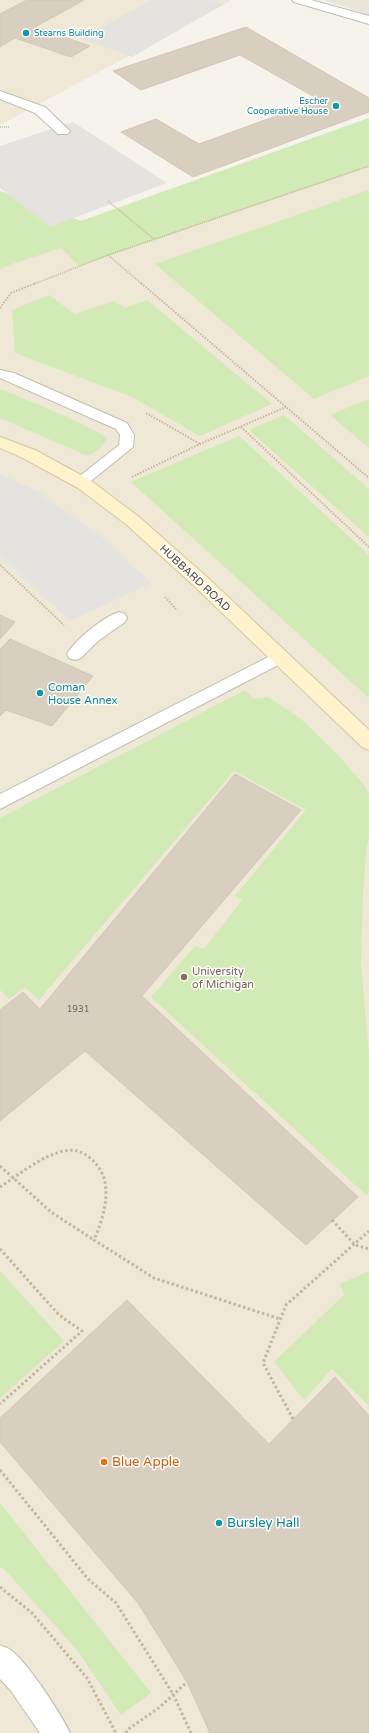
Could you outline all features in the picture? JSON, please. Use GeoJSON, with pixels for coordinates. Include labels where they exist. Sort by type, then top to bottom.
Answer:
{"type":"FeatureCollection","features":[{"type":"Feature","properties":{"kind":"street"},"geometry":{"type":"LineString","coordinates":[[298,0],[369,20]]}},
{"type":"Feature","properties":{"kind":"street"},"geometry":{"type":"LineString","coordinates":[[0,95],[40,110],[64,131]]}},
{"type":"Feature","properties":{"kind":"street","name":"HUBBARD ROAD"},"geometry":{"type":"LineString","coordinates":[[0,442],[29,454],[81,482],[133,521],[200,581],[369,742]]}},
{"type":"Feature","properties":{"kind":"lane"},"geometry":{"type":"LineString","coordinates":[[0,374],[9,376],[122,426],[127,435],[126,447],[81,482]]}},
{"type":"Feature","properties":{"kind":"lane"},"geometry":{"type":"LineString","coordinates":[[75,654],[92,637],[119,618]]}},
{"type":"Feature","properties":{"kind":"lane"},"geometry":{"type":"LineString","coordinates":[[0,802],[280,657]]}},
{"type":"Feature","properties":{"kind":"lane"},"geometry":{"type":"LineString","coordinates":[[0,1659],[21,1681],[56,1733]]}},
{"type":"Feature","properties":{"kind":"path"},"geometry":{"type":"LineString","coordinates":[[0,308],[11,293],[108,255],[369,166]]}},
{"type":"Feature","properties":{"kind":"path"},"geometry":{"type":"LineString","coordinates":[[108,201],[154,240]]}},
{"type":"Feature","properties":{"kind":"path"},"geometry":{"type":"LineString","coordinates":[[108,255],[369,478]]}},
{"type":"Feature","properties":{"kind":"path"},"geometry":{"type":"LineString","coordinates":[[126,480],[200,444],[286,407]]}},
{"type":"Feature","properties":{"kind":"path"},"geometry":{"type":"LineString","coordinates":[[241,427],[369,548]]}},
{"type":"Feature","properties":{"kind":"path"},"geometry":{"type":"LineString","coordinates":[[0,565],[70,630]]}},
{"type":"Feature","properties":{"kind":"path"},"geometry":{"type":"LineString","coordinates":[[165,597],[176,610]]}},
{"type":"Feature","properties":{"kind":"path"},"geometry":{"type":"LineString","coordinates":[[0,1187],[39,1162],[58,1153],[74,1150],[88,1155],[100,1168],[107,1183],[104,1219],[94,1240]]}},
{"type":"Feature","properties":{"kind":"path"},"geometry":{"type":"LineString","coordinates":[[0,1166],[51,1212],[154,1278],[280,1319]]}},
{"type":"Feature","properties":{"kind":"path"},"geometry":{"type":"LineString","coordinates":[[332,1220],[355,1245],[369,1249]]}},
{"type":"Feature","properties":{"kind":"path"},"geometry":{"type":"LineString","coordinates":[[293,1419],[262,1363],[286,1305],[369,1231]]}},
{"type":"Feature","properties":{"kind":"path"},"geometry":{"type":"LineString","coordinates":[[0,1249],[59,1315],[82,1331],[0,1404]]}},
{"type":"Feature","properties":{"kind":"path"},"geometry":{"type":"LineString","coordinates":[[0,1470],[88,1579],[116,1603],[173,1694],[191,1733]]}},
{"type":"Feature","properties":{"kind":"path"},"geometry":{"type":"LineString","coordinates":[[0,1587],[32,1613],[87,1678],[116,1733]]}},
{"type":"Feature","properties":{"kind":"path"},"geometry":{"type":"LineString","coordinates":[[126,1733],[127,1730],[160,1707],[187,1682]]}},
{"type":"Feature","properties":{"kind":"shaded area"},"geometry":{"type":"Polygon","coordinates":[[[0,0],[228,0],[231,1],[0,125],[0,0]]]}},
{"type":"Feature","properties":{"kind":"shaded area"},"geometry":{"type":"Polygon","coordinates":[[[152,0],[210,0],[224,4],[132,57],[81,38],[152,0]]]}},
{"type":"Feature","properties":{"kind":"shaded area"},"geometry":{"type":"Polygon","coordinates":[[[323,0],[369,0],[369,15],[323,0]]]}},
{"type":"Feature","properties":{"kind":"shaded area","name":"University of Michigan"},"geometry":{"type":"Polygon","coordinates":[[[369,118],[369,1733],[0,1733],[0,191],[81,221],[369,118]]]}},
{"type":"Feature","properties":{"kind":"shaded area"},"geometry":{"type":"Polygon","coordinates":[[[73,122],[167,183],[50,227],[0,188],[0,146],[73,122]]]}},
{"type":"Feature","properties":{"kind":"shaded area"},"geometry":{"type":"Polygon","coordinates":[[[0,474],[37,491],[102,537],[151,583],[70,621],[0,556],[0,474]]]}},
{"type":"Feature","properties":{"kind":"green space"},"geometry":{"type":"Polygon","coordinates":[[[369,118],[369,167],[79,266],[61,248],[6,266],[0,270],[0,191],[81,221],[369,118]]]}},
{"type":"Feature","properties":{"kind":"green space"},"geometry":{"type":"Polygon","coordinates":[[[369,190],[369,376],[314,399],[155,264],[369,190]]]}},
{"type":"Feature","properties":{"kind":"green space"},"geometry":{"type":"Polygon","coordinates":[[[49,295],[75,314],[114,301],[125,308],[147,300],[272,404],[200,436],[132,397],[15,353],[12,310],[49,295]]]}},
{"type":"Feature","properties":{"kind":"green space"},"geometry":{"type":"Polygon","coordinates":[[[0,389],[82,424],[108,438],[99,449],[88,456],[0,418],[0,389]]]}},
{"type":"Feature","properties":{"kind":"green space"},"geometry":{"type":"Polygon","coordinates":[[[369,399],[369,448],[330,415],[369,399]]]}},
{"type":"Feature","properties":{"kind":"green space"},"geometry":{"type":"Polygon","coordinates":[[[284,415],[369,489],[369,537],[249,430],[284,415]]]}},
{"type":"Feature","properties":{"kind":"green space"},"geometry":{"type":"Polygon","coordinates":[[[239,436],[369,555],[369,698],[131,482],[239,436]]]}},
{"type":"Feature","properties":{"kind":"green space"},"geometry":{"type":"Polygon","coordinates":[[[245,690],[254,699],[268,697],[300,718],[341,758],[364,785],[369,794],[369,835],[366,852],[363,895],[361,963],[369,1055],[369,1192],[366,1195],[151,997],[195,946],[204,949],[242,900],[235,896],[306,810],[234,771],[39,1000],[25,987],[9,999],[0,990],[0,818],[245,690]]]}},
{"type":"Feature","properties":{"kind":"green space"},"geometry":{"type":"Polygon","coordinates":[[[0,1271],[64,1341],[0,1398],[0,1271]]]}},
{"type":"Feature","properties":{"kind":"green space"},"geometry":{"type":"Polygon","coordinates":[[[369,1271],[369,1406],[332,1369],[304,1400],[274,1362],[344,1295],[340,1284],[369,1271]]]}},
{"type":"Feature","properties":{"kind":"green space"},"geometry":{"type":"Polygon","coordinates":[[[0,1503],[151,1693],[121,1715],[77,1650],[5,1570],[0,1567],[0,1503]]]}},
{"type":"Feature","properties":{"kind":"building","name":"Stearns Building"},"geometry":{"type":"Polygon","coordinates":[[[27,0],[84,0],[35,27],[90,46],[71,57],[15,38],[0,47],[0,14],[27,0]]]}},
{"type":"Feature","properties":{"kind":"building","name":"Escher Cooperative House"},"geometry":{"type":"Polygon","coordinates":[[[246,27],[369,98],[369,112],[193,177],[121,132],[156,119],[199,144],[320,100],[240,55],[141,90],[113,71],[246,27]]]}},
{"type":"Feature","properties":{"kind":"building"},"geometry":{"type":"Polygon","coordinates":[[[0,615],[15,622],[0,639],[0,615]]]}},
{"type":"Feature","properties":{"kind":"building","name":"Coman House Annex"},"geometry":{"type":"Polygon","coordinates":[[[10,639],[93,676],[52,726],[6,710],[0,716],[0,649],[10,639]]]}},
{"type":"Feature","properties":{"kind":"building"},"geometry":{"type":"Polygon","coordinates":[[[235,774],[301,810],[142,996],[358,1197],[306,1245],[85,1051],[0,1121],[0,1010],[23,992],[40,1009],[235,774]]]}},
{"type":"Feature","properties":{"kind":"building","name":"Bursley Hall"},"geometry":{"type":"Polygon","coordinates":[[[127,1300],[269,1444],[335,1377],[369,1416],[369,1733],[210,1733],[187,1682],[138,1603],[0,1442],[0,1418],[127,1300]]]}},
{"type":"Feature","properties":{"kind":"place","name":"Stearns Building"},"geometry":{"type":"Point","coordinates":[26,33]}},
{"type":"Feature","properties":{"kind":"place","name":"Escher Cooperative House"},"geometry":{"type":"Point","coordinates":[336,106]}},
{"type":"Feature","properties":{"kind":"place","name":"Coman House Annex"},"geometry":{"type":"Point","coordinates":[40,693]}},
{"type":"Feature","properties":{"kind":"place","name":"University of Michigan"},"geometry":{"type":"Point","coordinates":[184,977]}},
{"type":"Feature","properties":{"kind":"place","name":"Blue Apple"},"geometry":{"type":"Point","coordinates":[104,1462]}},
{"type":"Feature","properties":{"kind":"place","name":"Bursley Hall"},"geometry":{"type":"Point","coordinates":[219,1523]}}]}
